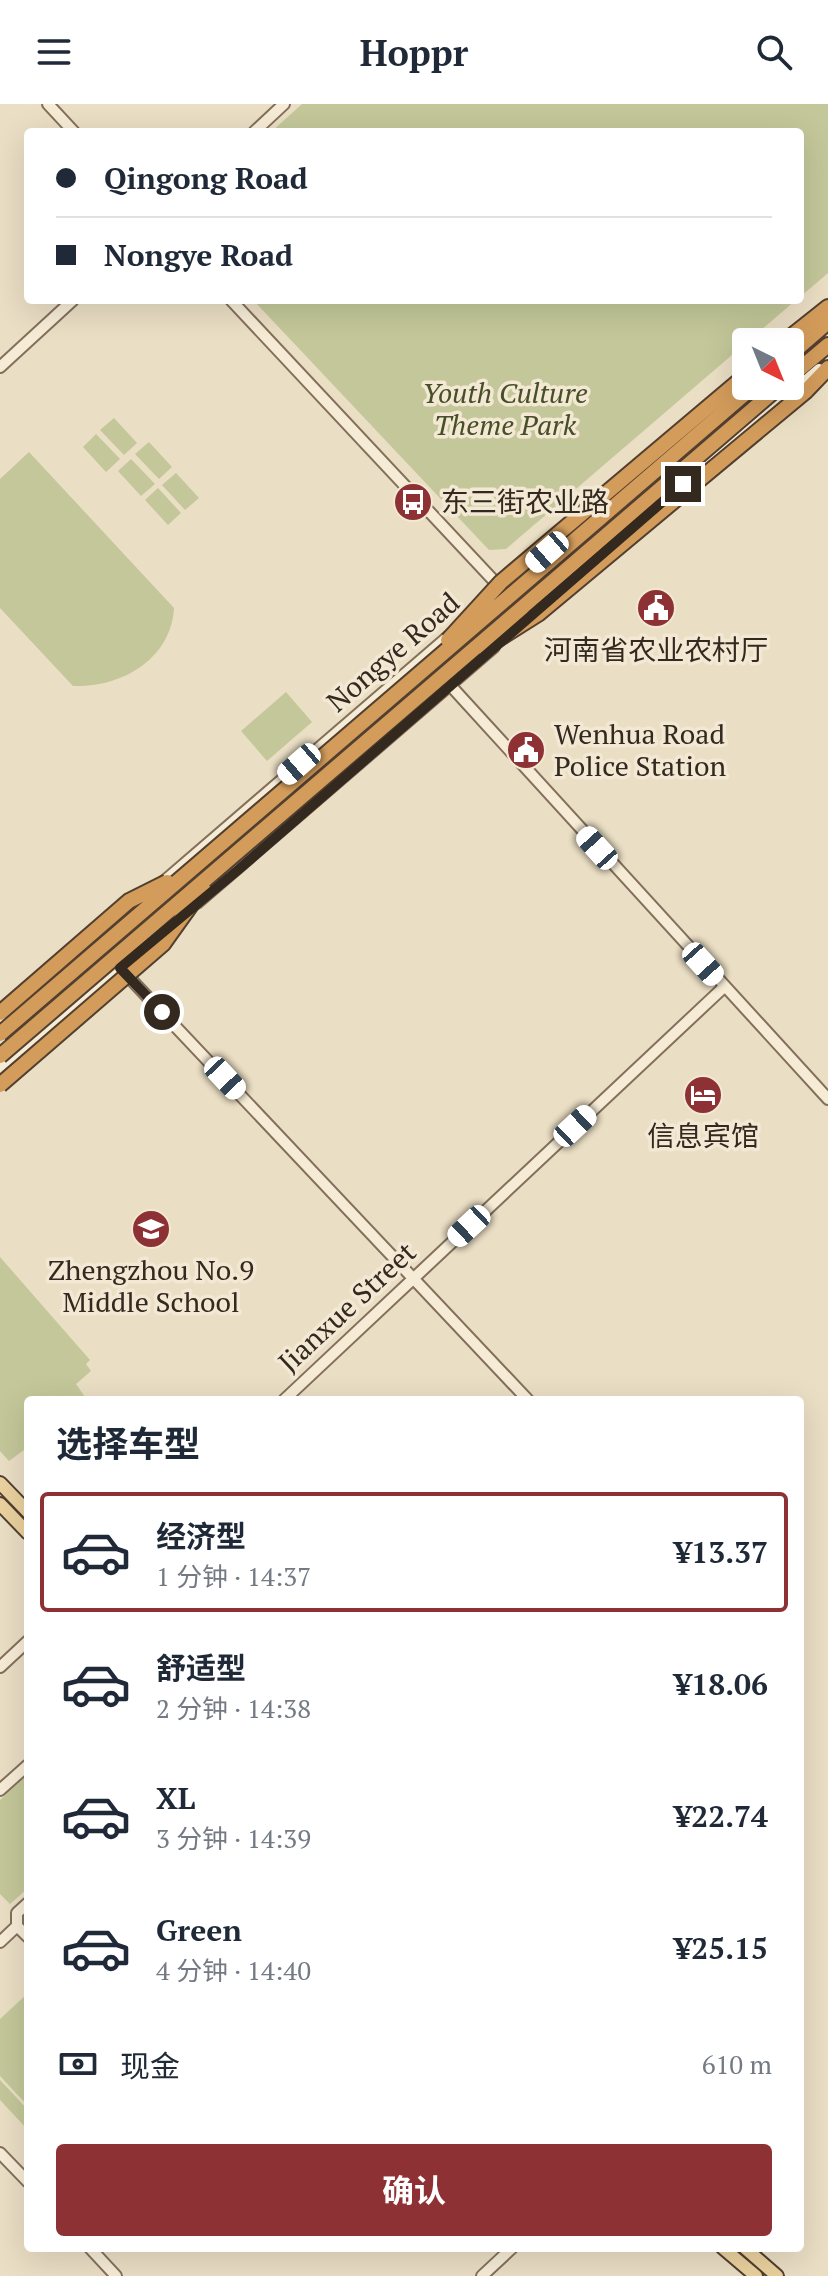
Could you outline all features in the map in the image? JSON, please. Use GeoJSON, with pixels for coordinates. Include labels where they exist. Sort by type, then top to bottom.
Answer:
{"type":"FeatureCollection","features":[{"type":"Feature","properties":{"kind":"highway"},"geometry":{"type":"LineString","coordinates":[[804,328],[828,309]]}},
{"type":"Feature","properties":{"kind":"highway"},"geometry":{"type":"LineString","coordinates":[[804,343],[828,322]]}},
{"type":"Feature","properties":{"kind":"highway"},"geometry":{"type":"LineString","coordinates":[[804,365],[828,345]]}},
{"type":"Feature","properties":{"kind":"highway"},"geometry":{"type":"LineString","coordinates":[[453,666],[538,614],[806,391],[828,368]]}},
{"type":"Feature","properties":{"kind":"highway"},"geometry":{"type":"LineString","coordinates":[[432,662],[463,620],[501,582],[732,387]]}},
{"type":"Feature","properties":{"kind":"highway"},"geometry":{"type":"LineString","coordinates":[[0,1034],[738,400]]}},
{"type":"Feature","properties":{"kind":"highway"},"geometry":{"type":"LineString","coordinates":[[0,1056],[764,400]]}},
{"type":"Feature","properties":{"kind":"highway"},"geometry":{"type":"LineString","coordinates":[[0,1085],[163,944],[216,870]]}},
{"type":"Feature","properties":{"kind":"highway"},"geometry":{"type":"LineString","coordinates":[[0,1013],[129,901],[186,874]]}},
{"type":"Feature","properties":{"kind":"main road"},"geometry":{"type":"LineString","coordinates":[[0,1483],[24,1508]]}},
{"type":"Feature","properties":{"kind":"main road"},"geometry":{"type":"LineString","coordinates":[[0,1504],[24,1529]]}},
{"type":"Feature","properties":{"kind":"main road"},"geometry":{"type":"LineString","coordinates":[[728,2252],[756,2276]]}},
{"type":"Feature","properties":{"kind":"main road"},"geometry":{"type":"LineString","coordinates":[[750,2252],[777,2276]]}},
{"type":"Feature","properties":{"kind":"street"},"geometry":{"type":"LineString","coordinates":[[48,104],[70,128]]}},
{"type":"Feature","properties":{"kind":"street"},"geometry":{"type":"LineString","coordinates":[[258,128],[284,104]]}},
{"type":"Feature","properties":{"kind":"street"},"geometry":{"type":"LineString","coordinates":[[0,367],[69,304]]}},
{"type":"Feature","properties":{"kind":"street"},"geometry":{"type":"LineString","coordinates":[[235,304],[528,617]]}},
{"type":"Feature","properties":{"kind":"street"},"geometry":{"type":"LineString","coordinates":[[0,1069],[238,870],[828,361]]}},
{"type":"Feature","properties":{"kind":"street","name":"Nongye Road"},"geometry":{"type":"LineString","coordinates":[[0,1024],[732,393]]}},
{"type":"Feature","properties":{"kind":"street"},"geometry":{"type":"LineString","coordinates":[[450,685],[828,1099]]}},
{"type":"Feature","properties":{"kind":"street"},"geometry":{"type":"LineString","coordinates":[[120,968],[524,1396]]}},
{"type":"Feature","properties":{"kind":"street","name":"Jianxue Street"},"geometry":{"type":"LineString","coordinates":[[288,1396],[724,987]]}},
{"type":"Feature","properties":{"kind":"street"},"geometry":{"type":"LineString","coordinates":[[0,1667],[24,1645]]}},
{"type":"Feature","properties":{"kind":"street"},"geometry":{"type":"LineString","coordinates":[[0,1790],[24,1769]]}},
{"type":"Feature","properties":{"kind":"street"},"geometry":{"type":"LineString","coordinates":[[24,1907],[17,1913],[17,1926],[24,1933]]}},
{"type":"Feature","properties":{"kind":"street"},"geometry":{"type":"LineString","coordinates":[[0,1942],[17,1926]]}},
{"type":"Feature","properties":{"kind":"street"},"geometry":{"type":"LineString","coordinates":[[0,2153],[24,2178]]}},
{"type":"Feature","properties":{"kind":"street"},"geometry":{"type":"LineString","coordinates":[[94,2252],[116,2276]]}},
{"type":"Feature","properties":{"kind":"street"},"geometry":{"type":"LineString","coordinates":[[482,2276],[508,2252]]}},
{"type":"Feature","properties":{"kind":"green space"},"geometry":{"type":"Polygon","coordinates":[[[302,104],[828,104],[828,273],[804,294],[804,128],[275,128],[302,104]]]}},
{"type":"Feature","properties":{"kind":"green space","name":"Youth Culture Theme Park"},"geometry":{"type":"Polygon","coordinates":[[[257,304],[791,304],[763,328],[732,328],[732,355],[506,549],[489,550],[257,304]]]}},
{"type":"Feature","properties":{"kind":"green space"},"geometry":{"type":"Polygon","coordinates":[[[114,418],[137,443],[124,455],[100,430],[114,418]]]}},
{"type":"Feature","properties":{"kind":"green space"},"geometry":{"type":"Polygon","coordinates":[[[96,434],[120,459],[106,472],[83,447],[96,434]]]}},
{"type":"Feature","properties":{"kind":"green space"},"geometry":{"type":"Polygon","coordinates":[[[149,442],[172,467],[159,479],[135,454],[149,442]]]}},
{"type":"Feature","properties":{"kind":"green space"},"geometry":{"type":"Polygon","coordinates":[[[29,452],[174,608],[164,642],[153,656],[125,676],[108,682],[73,686],[0,608],[0,479],[29,452]]]}},
{"type":"Feature","properties":{"kind":"green space"},"geometry":{"type":"Polygon","coordinates":[[[131,459],[155,484],[141,496],[118,471],[131,459]]]}},
{"type":"Feature","properties":{"kind":"green space"},"geometry":{"type":"Polygon","coordinates":[[[176,473],[199,498],[185,510],[162,485],[176,473]]]}},
{"type":"Feature","properties":{"kind":"green space"},"geometry":{"type":"Polygon","coordinates":[[[158,488],[181,513],[168,525],[145,500],[158,488]]]}},
{"type":"Feature","properties":{"kind":"green space"},"geometry":{"type":"Polygon","coordinates":[[[286,692],[312,722],[267,761],[241,731],[286,692]]]}},
{"type":"Feature","properties":{"kind":"green space"},"geometry":{"type":"Polygon","coordinates":[[[0,1257],[90,1360],[86,1364],[91,1371],[76,1384],[84,1396],[24,1396],[24,1450],[9,1461],[0,1451],[0,1257]]]}},
{"type":"Feature","properties":{"kind":"green space"},"geometry":{"type":"Polygon","coordinates":[[[24,1778],[24,1892],[10,1904],[0,1894],[0,1800],[24,1778]]]}},
{"type":"Feature","properties":{"kind":"green space"},"geometry":{"type":"Polygon","coordinates":[[[24,1997],[24,2102],[0,2076],[0,2019],[24,1997]]]}},
{"type":"Feature","properties":{"kind":"green space"},"geometry":{"type":"Polygon","coordinates":[[[0,2080],[24,2106],[24,2126],[0,2100],[0,2080]]]}},
{"type":"Feature","properties":{"kind":"place","name":"东三街农业路"},"geometry":{"type":"Point","coordinates":[413,502]}},
{"type":"Feature","properties":{"kind":"place","name":"河南省农业农村厅"},"geometry":{"type":"Point","coordinates":[656,608]}},
{"type":"Feature","properties":{"kind":"place","name":"Wenhua Road Police Station"},"geometry":{"type":"Point","coordinates":[526,750]}},
{"type":"Feature","properties":{"kind":"place","name":"信息宾馆"},"geometry":{"type":"Point","coordinates":[703,1095]}},
{"type":"Feature","properties":{"kind":"place","name":"Zhengzhou No.9 Middle School"},"geometry":{"type":"Point","coordinates":[151,1229]}},
{"type":"Feature","properties":{"kind":"route"},"geometry":{"type":"LineString","coordinates":[[162,1012],[120,968],[238,870],[683,484]]}}]}
